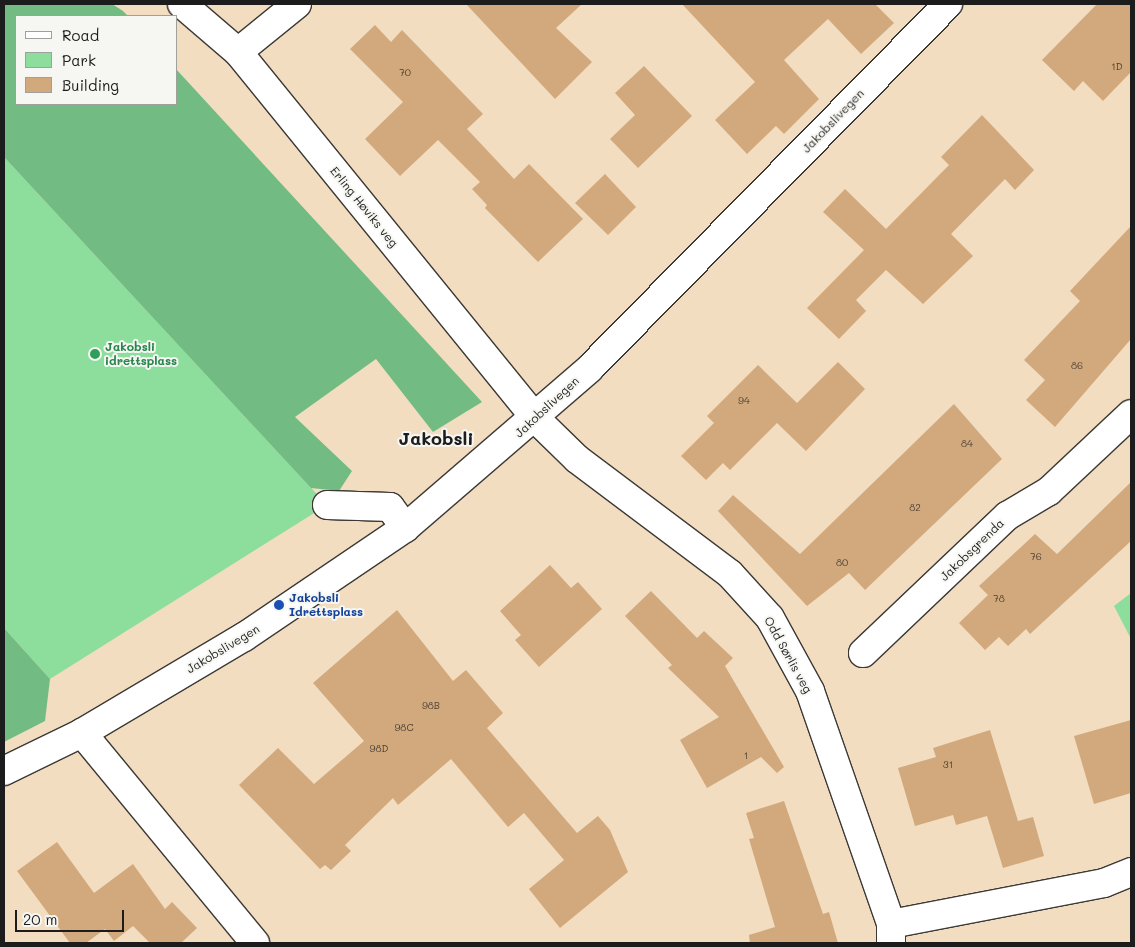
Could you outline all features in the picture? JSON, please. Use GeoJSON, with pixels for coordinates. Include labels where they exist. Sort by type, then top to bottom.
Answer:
{"type":"FeatureCollection","features":[{"type":"Feature","properties":{"kind":"street","name":"Erling Høviks veg"},"geometry":{"type":"LineString","coordinates":[[182,4],[238,52],[536,419]]}},
{"type":"Feature","properties":{"kind":"street"},"geometry":{"type":"LineString","coordinates":[[238,52],[297,4]]}},
{"type":"Feature","properties":{"kind":"street","name":"Jakobslivegen"},"geometry":{"type":"LineString","coordinates":[[4,771],[82,732],[314,594],[405,528],[536,419],[678,282],[948,4]]}},
{"type":"Feature","properties":{"kind":"street","name":"Jakobsgrenda"},"geometry":{"type":"LineString","coordinates":[[863,653],[1007,516],[1049,491],[1131,414]]}},
{"type":"Feature","properties":{"kind":"street","name":"Odd Sørlis veg"},"geometry":{"type":"LineString","coordinates":[[536,419],[577,459],[730,574],[770,618],[810,691],[891,934],[1104,883],[1131,872]]}},
{"type":"Feature","properties":{"kind":"street"},"geometry":{"type":"LineString","coordinates":[[328,505],[390,507],[405,528]]}},
{"type":"Feature","properties":{"kind":"street"},"geometry":{"type":"LineString","coordinates":[[82,732],[255,943]]}},
{"type":"Feature","properties":{"kind":"green space"},"geometry":{"type":"Polygon","coordinates":[[[4,4],[112,4],[127,15],[15,15],[15,105],[178,105],[178,71],[482,402],[433,432],[376,359],[295,417],[352,471],[339,491],[311,488],[4,157],[4,4]]]}},
{"type":"Feature","properties":{"kind":"green space","name":"Jakobsli idrettsplass"},"geometry":{"type":"Polygon","coordinates":[[[4,157],[327,505],[50,679],[4,628],[4,157]]]}},
{"type":"Feature","properties":{"kind":"green space"},"geometry":{"type":"Polygon","coordinates":[[[1131,593],[1131,639],[1114,606],[1131,593]]]}},
{"type":"Feature","properties":{"kind":"green space"},"geometry":{"type":"Polygon","coordinates":[[[4,628],[50,679],[45,721],[4,742],[4,628]]]}},
{"type":"Feature","properties":{"kind":"building"},"geometry":{"type":"Polygon","coordinates":[[[466,4],[582,4],[556,28],[592,62],[555,99],[466,4]]]}},
{"type":"Feature","properties":{"kind":"building"},"geometry":{"type":"Polygon","coordinates":[[[682,4],[875,4],[894,23],[861,54],[828,19],[784,60],[819,99],[784,134],[776,126],[747,154],[715,120],[755,82],[682,4]]]}},
{"type":"Feature","properties":{"kind":"building"},"geometry":{"type":"Polygon","coordinates":[[[1097,4],[1131,4],[1131,72],[1103,101],[1083,81],[1074,91],[1042,60],[1097,4]]]}},
{"type":"Feature","properties":{"kind":"building"},"geometry":{"type":"Polygon","coordinates":[[[375,25],[391,42],[402,30],[483,114],[467,129],[514,179],[529,164],[583,219],[538,262],[485,208],[487,205],[472,189],[480,182],[438,140],[400,176],[365,139],[403,102],[350,49],[375,25]]]}},
{"type":"Feature","properties":{"kind":"building"},"geometry":{"type":"Polygon","coordinates":[[[644,66],[692,116],[638,168],[610,139],[635,115],[615,93],[644,66]]]}},
{"type":"Feature","properties":{"kind":"building"},"geometry":{"type":"Polygon","coordinates":[[[982,115],[1034,170],[1015,190],[1005,179],[951,234],[973,256],[923,304],[886,270],[856,300],[866,311],[839,339],[807,308],[864,250],[823,212],[845,189],[886,229],[949,165],[941,157],[982,115]]]}},
{"type":"Feature","properties":{"kind":"building"},"geometry":{"type":"Polygon","coordinates":[[[605,174],[636,207],[608,235],[575,203],[605,174]]]}},
{"type":"Feature","properties":{"kind":"building"},"geometry":{"type":"Polygon","coordinates":[[[1131,226],[1131,339],[1055,427],[1026,400],[1045,380],[1024,360],[1080,301],[1070,291],[1131,226]]]}},
{"type":"Feature","properties":{"kind":"building"},"geometry":{"type":"Polygon","coordinates":[[[838,362],[865,389],[806,451],[777,423],[730,470],[723,463],[706,480],[681,456],[714,423],[707,416],[758,365],[797,403],[838,362]]]}},
{"type":"Feature","properties":{"kind":"building"},"geometry":{"type":"Polygon","coordinates":[[[954,404],[1002,459],[865,590],[849,573],[807,606],[718,511],[733,495],[800,554],[954,404]]]}},
{"type":"Feature","properties":{"kind":"building"},"geometry":{"type":"Polygon","coordinates":[[[1131,482],[1131,541],[1030,634],[1026,629],[1008,646],[999,637],[985,650],[959,623],[988,595],[979,586],[1035,534],[1057,554],[1131,482]]]}},
{"type":"Feature","properties":{"kind":"building"},"geometry":{"type":"Polygon","coordinates":[[[550,565],[571,588],[578,582],[602,609],[539,667],[515,640],[521,635],[500,611],[550,565]]]}},
{"type":"Feature","properties":{"kind":"building"},"geometry":{"type":"Polygon","coordinates":[[[651,591],[697,638],[704,631],[733,658],[725,666],[784,767],[777,773],[761,757],[707,788],[680,740],[719,717],[668,668],[672,665],[625,616],[651,591]]]}},
{"type":"Feature","properties":{"kind":"building"},"geometry":{"type":"Polygon","coordinates":[[[397,610],[453,681],[466,670],[503,713],[487,728],[577,833],[598,816],[610,830],[628,872],[560,928],[529,889],[564,860],[524,813],[508,827],[451,759],[398,805],[393,798],[345,845],[351,851],[331,870],[325,865],[320,869],[239,785],[278,748],[314,784],[364,741],[313,683],[397,610]]]}},
{"type":"Feature","properties":{"kind":"building"},"geometry":{"type":"Polygon","coordinates":[[[1131,720],[1131,793],[1094,804],[1074,736],[1131,720]]]}},
{"type":"Feature","properties":{"kind":"building"},"geometry":{"type":"Polygon","coordinates":[[[990,730],[1018,821],[1033,817],[1044,856],[1003,868],[987,816],[956,825],[953,815],[915,826],[898,768],[936,757],[933,748],[990,730]]]}},
{"type":"Feature","properties":{"kind":"building"},"geometry":{"type":"Polygon","coordinates":[[[784,801],[823,914],[829,912],[838,943],[750,943],[749,935],[775,927],[749,839],[754,838],[746,813],[784,801]]]}},
{"type":"Feature","properties":{"kind":"building"},"geometry":{"type":"Polygon","coordinates":[[[57,842],[94,893],[133,864],[165,909],[172,902],[197,928],[181,943],[150,943],[133,926],[114,941],[105,929],[86,943],[70,943],[17,871],[57,842]]]}},
{"type":"Feature","properties":{"kind":"place","name":"Jakobsli idrettsplass"},"geometry":{"type":"Point","coordinates":[95,354]}},
{"type":"Feature","properties":{"kind":"place","name":"Jakobsli Idrettsplass"},"geometry":{"type":"Point","coordinates":[279,605]}},
{"type":"Feature","properties":{"kind":"district","name":"Jakobsli"},"geometry":{"type":"Point","coordinates":[436,438]}}]}
